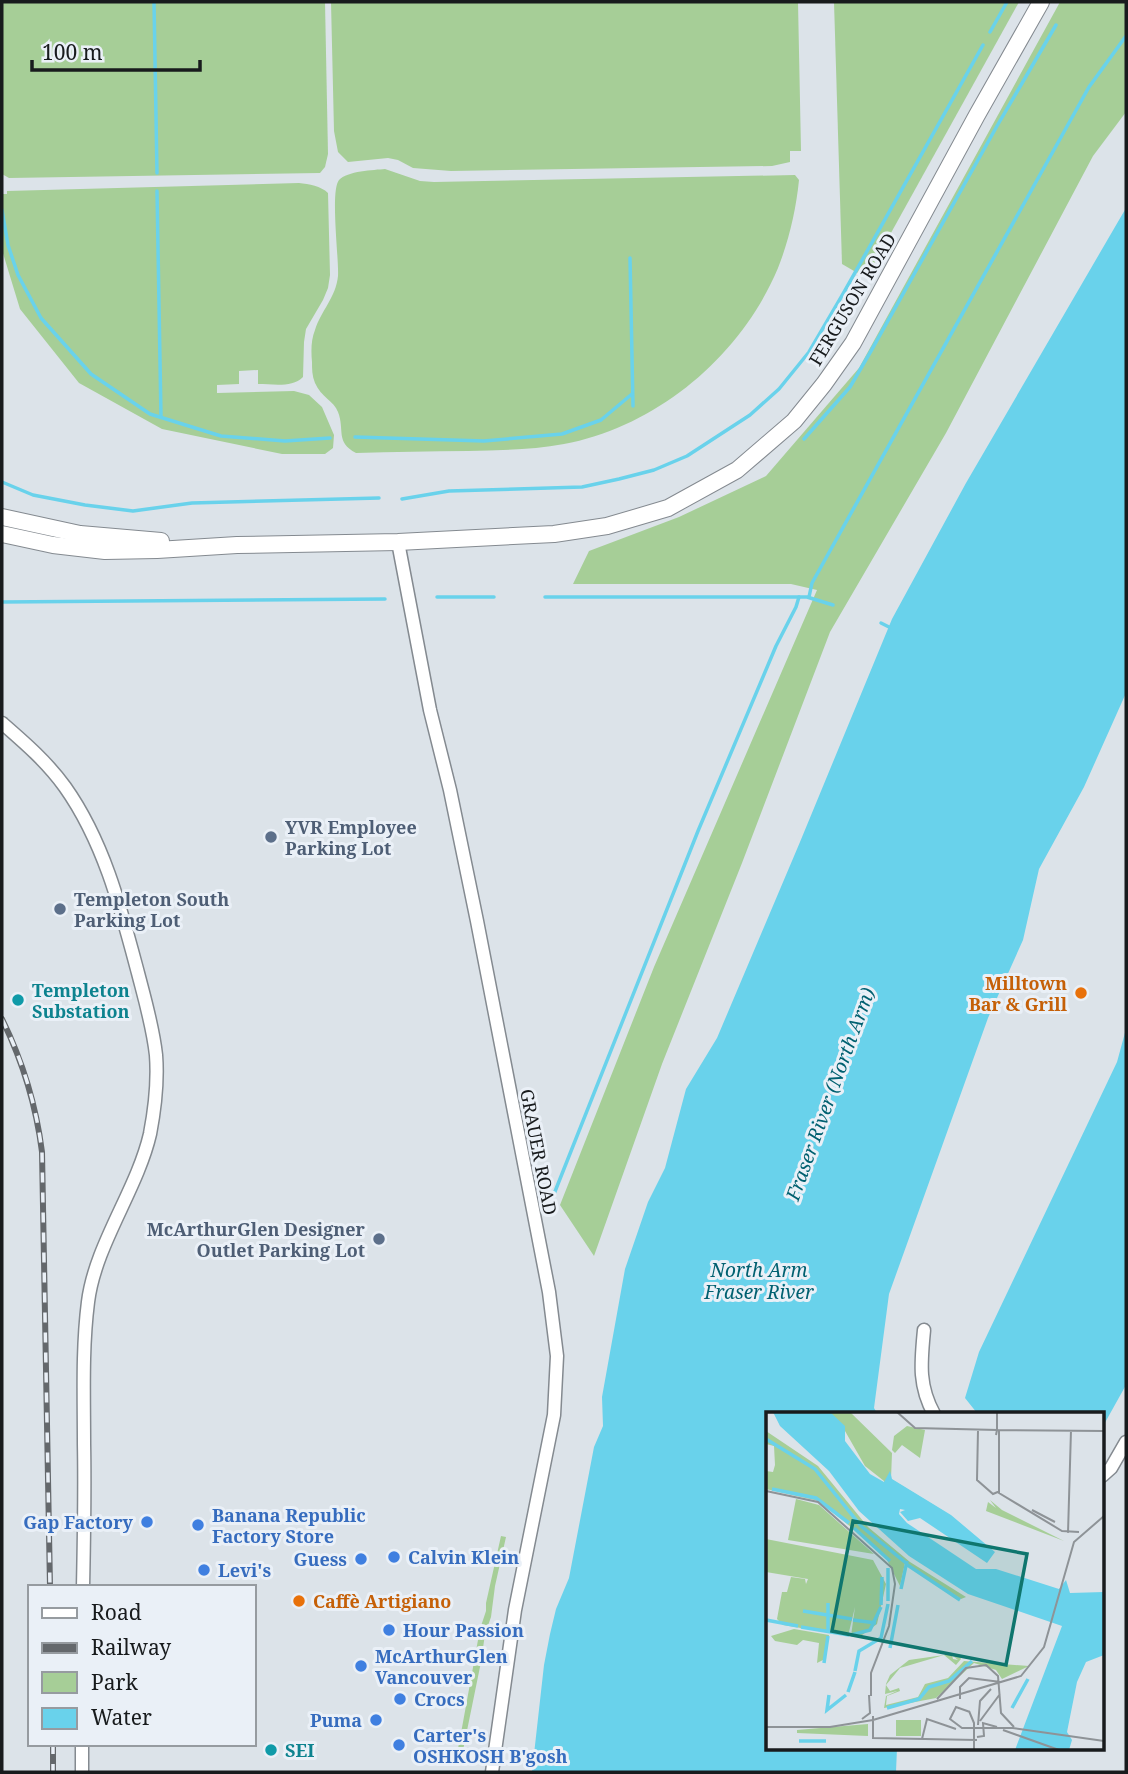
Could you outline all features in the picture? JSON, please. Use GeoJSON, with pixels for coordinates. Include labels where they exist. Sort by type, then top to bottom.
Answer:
{"type":"FeatureCollection","features":[{"type":"Feature","properties":{"kind":"street","name":"FERGUSON ROAD"},"geometry":{"type":"LineString","coordinates":[[237,545],[398,542],[554,534],[617,524],[668,508],[737,470],[793,422],[853,343],[1041,2]]}},
{"type":"Feature","properties":{"kind":"street"},"geometry":{"type":"LineString","coordinates":[[4,517],[80,534],[237,545]]}},
{"type":"Feature","properties":{"kind":"street"},"geometry":{"type":"LineString","coordinates":[[2,534],[53,545],[105,551],[237,545]]}},
{"type":"Feature","properties":{"kind":"street","name":"GRAUER ROAD"},"geometry":{"type":"LineString","coordinates":[[398,542],[550,1292],[557,1356],[554,1415],[515,1610],[492,1772]]}},
{"type":"Feature","properties":{"kind":"street"},"geometry":{"type":"LineString","coordinates":[[2,723],[51,770],[78,807],[98,848],[122,915],[151,1024],[156,1056],[156,1089],[149,1135],[134,1180],[100,1258],[88,1299],[84,1350],[83,1585]]}},
{"type":"Feature","properties":{"kind":"street"},"geometry":{"type":"LineString","coordinates":[[924,1330],[921,1379],[934,1412]]}},
{"type":"Feature","properties":{"kind":"street"},"geometry":{"type":"LineString","coordinates":[[1104,1474],[1111,1468],[1126,1442]]}},
{"type":"Feature","properties":{"kind":"street"},"geometry":{"type":"LineString","coordinates":[[82,1746],[82,1772]]}},
{"type":"Feature","properties":{"kind":"green space"},"geometry":{"type":"Polygon","coordinates":[[[2,2],[325,2],[328,154],[325,167],[320,173],[9,178],[2,174],[2,2]]]}},
{"type":"Feature","properties":{"kind":"green space"},"geometry":{"type":"Polygon","coordinates":[[[331,2],[798,2],[801,151],[790,151],[790,162],[772,166],[451,171],[413,168],[388,158],[348,162],[338,152],[334,131],[331,2]]]}},
{"type":"Feature","properties":{"kind":"green space"},"geometry":{"type":"Polygon","coordinates":[[[834,2],[1019,2],[866,278],[842,264],[834,2]]]}},
{"type":"Feature","properties":{"kind":"green space"},"geometry":{"type":"Polygon","coordinates":[[[1060,2],[1126,2],[1126,112],[1093,156],[946,433],[830,632],[662,1064],[594,1256],[560,1205],[654,967],[817,590],[791,584],[573,584],[589,551],[679,517],[766,476],[859,368],[1060,2]]]}},
{"type":"Feature","properties":{"kind":"green space"},"geometry":{"type":"Polygon","coordinates":[[[385,169],[420,181],[434,182],[795,175],[799,180],[786,247],[762,300],[719,358],[663,404],[599,435],[552,446],[504,450],[356,453],[349,449],[343,440],[336,408],[315,383],[311,350],[318,323],[337,284],[336,187],[343,177],[385,169]]]}},
{"type":"Feature","properties":{"kind":"green space"},"geometry":{"type":"Polygon","coordinates":[[[299,183],[318,187],[328,193],[330,275],[323,300],[306,329],[303,377],[288,384],[258,384],[258,370],[239,371],[239,384],[217,385],[217,393],[294,391],[309,395],[322,407],[334,435],[333,448],[325,454],[282,454],[162,429],[79,383],[20,309],[2,250],[2,194],[7,194],[7,191],[299,183]]]}},
{"type":"Feature","properties":{"kind":"green space"},"geometry":{"type":"Polygon","coordinates":[[[501,1536],[506,1537],[491,1617],[485,1634],[461,1763],[457,1763],[455,1760],[480,1629],[501,1536]]]}},
{"type":"Feature","properties":{"kind":"water","name":"North Arm Fraser River"},"geometry":{"type":"Polygon","coordinates":[[[1126,208],[1126,693],[1084,787],[1039,869],[1023,940],[988,1018],[889,1294],[874,1408],[876,1412],[766,1412],[766,1750],[897,1750],[896,1772],[532,1772],[544,1665],[556,1609],[569,1578],[594,1447],[603,1426],[602,1397],[625,1269],[648,1202],[665,1168],[686,1089],[717,1038],[892,619],[966,483],[1126,208]]]}},
{"type":"Feature","properties":{"kind":"water"},"geometry":{"type":"Polygon","coordinates":[[[1126,1029],[1126,1385],[1104,1424],[1104,1412],[976,1412],[965,1398],[979,1352],[1117,1062],[1126,1029]]]}},
{"type":"Feature","properties":{"kind":"waterway"},"geometry":{"type":"LineString","coordinates":[[154,2],[157,173]]}},
{"type":"Feature","properties":{"kind":"waterway"},"geometry":{"type":"LineString","coordinates":[[990,32],[1007,2]]}},
{"type":"Feature","properties":{"kind":"waterway"},"geometry":{"type":"LineString","coordinates":[[804,439],[850,387],[1056,25]]}},
{"type":"Feature","properties":{"kind":"waterway"},"geometry":{"type":"LineString","coordinates":[[809,597],[812,583],[1089,87],[1126,36]]}},
{"type":"Feature","properties":{"kind":"waterway"},"geometry":{"type":"LineString","coordinates":[[402,499],[449,491],[582,487],[619,479],[654,470],[687,456],[750,415],[779,389],[809,352],[983,45]]}},
{"type":"Feature","properties":{"kind":"waterway"},"geometry":{"type":"LineString","coordinates":[[157,191],[161,417]]}},
{"type":"Feature","properties":{"kind":"waterway"},"geometry":{"type":"LineString","coordinates":[[2,210],[8,245],[18,275],[41,318],[91,374],[150,414],[221,436],[285,441],[330,438]]}},
{"type":"Feature","properties":{"kind":"waterway"},"geometry":{"type":"LineString","coordinates":[[630,258],[633,406]]}},
{"type":"Feature","properties":{"kind":"waterway"},"geometry":{"type":"LineString","coordinates":[[355,437],[484,441],[562,434],[601,420],[632,394]]}},
{"type":"Feature","properties":{"kind":"waterway"},"geometry":{"type":"LineString","coordinates":[[2,482],[33,495],[133,511],[192,503],[379,498]]}},
{"type":"Feature","properties":{"kind":"waterway"},"geometry":{"type":"LineString","coordinates":[[437,597],[494,597]]}},
{"type":"Feature","properties":{"kind":"waterway"},"geometry":{"type":"LineString","coordinates":[[545,597],[807,597],[833,605]]}},
{"type":"Feature","properties":{"kind":"waterway"},"geometry":{"type":"LineString","coordinates":[[554,1194],[698,831],[799,597]]}},
{"type":"Feature","properties":{"kind":"waterway"},"geometry":{"type":"LineString","coordinates":[[2,602],[385,599]]}},
{"type":"Feature","properties":{"kind":"waterway"},"geometry":{"type":"LineString","coordinates":[[881,623],[889,627]]}},
{"type":"Feature","properties":{"kind":"railway"},"geometry":{"type":"LineString","coordinates":[[2,1019],[28,1084],[42,1152],[50,1585]]}},
{"type":"Feature","properties":{"kind":"railway"},"geometry":{"type":"LineString","coordinates":[[53,1746],[53,1772]]}},
{"type":"Feature","properties":{"kind":"place","name":"YVR Employee Parking Lot"},"geometry":{"type":"Point","coordinates":[271,837]}},
{"type":"Feature","properties":{"kind":"place","name":"Templeton South Parking Lot"},"geometry":{"type":"Point","coordinates":[60,909]}},
{"type":"Feature","properties":{"kind":"place","name":"Milltown Bar & Grill"},"geometry":{"type":"Point","coordinates":[1081,993]}},
{"type":"Feature","properties":{"kind":"place","name":"Templeton Substation"},"geometry":{"type":"Point","coordinates":[18,1000]}},
{"type":"Feature","properties":{"kind":"place","name":"McArthurGlen Designer Outlet Parking Lot"},"geometry":{"type":"Point","coordinates":[379,1239]}},
{"type":"Feature","properties":{"kind":"place","name":"Gap Factory"},"geometry":{"type":"Point","coordinates":[147,1522]}},
{"type":"Feature","properties":{"kind":"place","name":"Banana Republic Factory Store"},"geometry":{"type":"Point","coordinates":[198,1525]}},
{"type":"Feature","properties":{"kind":"place","name":"Calvin Klein"},"geometry":{"type":"Point","coordinates":[394,1557]}},
{"type":"Feature","properties":{"kind":"place","name":"Guess"},"geometry":{"type":"Point","coordinates":[361,1559]}},
{"type":"Feature","properties":{"kind":"place","name":"Levi's"},"geometry":{"type":"Point","coordinates":[204,1570]}},
{"type":"Feature","properties":{"kind":"place","name":"Caffè Artigiano"},"geometry":{"type":"Point","coordinates":[299,1601]}},
{"type":"Feature","properties":{"kind":"place","name":"Hour Passion"},"geometry":{"type":"Point","coordinates":[389,1630]}},
{"type":"Feature","properties":{"kind":"place","name":"McArthurGlen Vancouver"},"geometry":{"type":"Point","coordinates":[361,1666]}},
{"type":"Feature","properties":{"kind":"place","name":"Crocs"},"geometry":{"type":"Point","coordinates":[400,1699]}},
{"type":"Feature","properties":{"kind":"place","name":"Puma"},"geometry":{"type":"Point","coordinates":[376,1720]}},
{"type":"Feature","properties":{"kind":"place","name":"Carter's OSHKOSH B'gosh"},"geometry":{"type":"Point","coordinates":[399,1745]}},
{"type":"Feature","properties":{"kind":"place","name":"SEI"},"geometry":{"type":"Point","coordinates":[271,1750]}},
{"type":"Feature","properties":{"kind":"water label","name":"Fraser River (North Arm)"},"geometry":{"type":"Point","coordinates":[830,1094]}}]}
